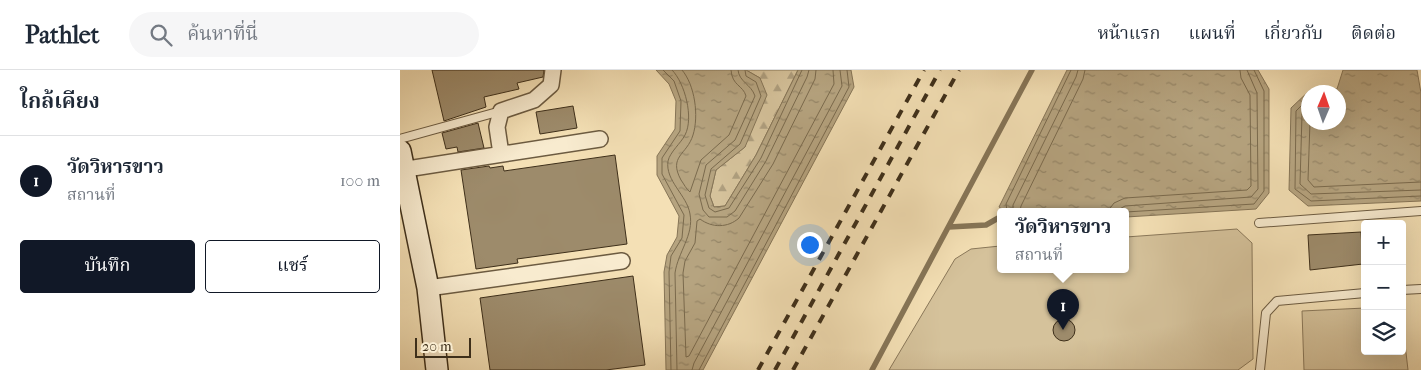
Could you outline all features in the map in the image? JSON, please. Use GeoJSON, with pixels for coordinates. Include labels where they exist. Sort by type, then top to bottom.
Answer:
{"type":"FeatureCollection","features":[{"type":"Feature","properties":{"kind":"main road"},"geometry":{"type":"LineString","coordinates":[[401,163],[428,288],[437,370]]}},
{"type":"Feature","properties":{"kind":"street"},"geometry":{"type":"LineString","coordinates":[[502,154],[498,128],[500,111],[534,100],[551,85],[554,70]]}},
{"type":"Feature","properties":{"kind":"street"},"geometry":{"type":"LineString","coordinates":[[401,163],[502,154],[600,139]]}},
{"type":"Feature","properties":{"kind":"street"},"geometry":{"type":"LineString","coordinates":[[428,288],[622,261]]}},
{"type":"Feature","properties":{"kind":"lane"},"geometry":{"type":"LineString","coordinates":[[400,139],[500,111]]}},
{"type":"Feature","properties":{"kind":"lane"},"geometry":{"type":"LineString","coordinates":[[1259,223],[1421,211]]}},
{"type":"Feature","properties":{"kind":"lane"},"geometry":{"type":"LineString","coordinates":[[1406,290],[1421,289]]}},
{"type":"Feature","properties":{"kind":"lane"},"geometry":{"type":"LineString","coordinates":[[1260,370],[1266,312],[1277,301],[1361,294]]}},
{"type":"Feature","properties":{"kind":"green space"},"geometry":{"type":"Polygon","coordinates":[[[746,70],[798,70],[756,155],[725,206],[714,207],[710,196],[716,170],[745,147],[760,78],[746,70]]]}},
{"type":"Feature","properties":{"kind":"green space"},"geometry":{"type":"Polygon","coordinates":[[[1237,229],[1252,243],[1253,359],[1238,370],[889,370],[955,259],[971,249],[997,246],[997,273],[1129,273],[1129,237],[1237,229]]]}},
{"type":"Feature","properties":{"kind":"green space"},"geometry":{"type":"Polygon","coordinates":[[[1361,308],[1361,355],[1406,355],[1406,353],[1408,370],[1304,370],[1302,311],[1361,308]]]}},
{"type":"Feature","properties":{"kind":"water"},"geometry":{"type":"Polygon","coordinates":[[[656,70],[746,70],[760,78],[767,95],[745,147],[716,170],[710,196],[714,207],[725,206],[756,155],[798,70],[851,70],[854,87],[703,370],[666,370],[664,272],[667,255],[677,237],[679,216],[657,175],[657,156],[675,129],[676,101],[669,84],[656,70]]]}},
{"type":"Feature","properties":{"kind":"water"},"geometry":{"type":"Polygon","coordinates":[[[1067,70],[1258,70],[1269,89],[1269,193],[1256,209],[1129,217],[1129,208],[999,207],[1067,70]]]}},
{"type":"Feature","properties":{"kind":"water"},"geometry":{"type":"Polygon","coordinates":[[[1343,70],[1417,70],[1421,93],[1421,201],[1308,206],[1289,190],[1291,108],[1301,99],[1301,130],[1346,130],[1346,85],[1338,85],[1343,70]]]}},
{"type":"Feature","properties":{"kind":"building"},"geometry":{"type":"Polygon","coordinates":[[[432,70],[544,70],[543,77],[517,83],[519,89],[484,97],[486,107],[444,121],[432,70]]]}},
{"type":"Feature","properties":{"kind":"building"},"geometry":{"type":"Polygon","coordinates":[[[573,106],[577,128],[540,134],[536,112],[573,106]]]}},
{"type":"Feature","properties":{"kind":"building"},"geometry":{"type":"Polygon","coordinates":[[[478,123],[484,148],[458,152],[457,147],[446,149],[442,133],[478,123]]]}},
{"type":"Feature","properties":{"kind":"building"},"geometry":{"type":"Polygon","coordinates":[[[615,155],[627,244],[517,259],[518,263],[476,269],[461,170],[503,166],[504,171],[615,155]]]}},
{"type":"Feature","properties":{"kind":"building"},"geometry":{"type":"Polygon","coordinates":[[[1361,232],[1361,264],[1310,270],[1308,235],[1361,232]]]}},
{"type":"Feature","properties":{"kind":"building"},"geometry":{"type":"Polygon","coordinates":[[[633,276],[645,365],[606,370],[490,370],[480,298],[633,276]]]}},
{"type":"Feature","properties":{"kind":"building"},"geometry":{"type":"Polygon","coordinates":[[[1064,319],[1072,322],[1075,330],[1072,338],[1064,341],[1056,338],[1053,330],[1056,322],[1064,319]]]}},
{"type":"Feature","properties":{"kind":"waterway"},"geometry":{"type":"LineString","coordinates":[[872,370],[1032,70]]}},
{"type":"Feature","properties":{"kind":"waterway"},"geometry":{"type":"LineString","coordinates":[[949,227],[986,225],[997,219]]}},
{"type":"Feature","properties":{"kind":"railway"},"geometry":{"type":"LineString","coordinates":[[758,370],[924,70]]}},
{"type":"Feature","properties":{"kind":"railway"},"geometry":{"type":"LineString","coordinates":[[775,370],[940,70]]}},
{"type":"Feature","properties":{"kind":"railway"},"geometry":{"type":"LineString","coordinates":[[793,370],[959,70]]}},
{"type":"Feature","properties":{"kind":"place","name":"วัดวิหารขาว"},"geometry":{"type":"Point","coordinates":[1063,330]}}]}
